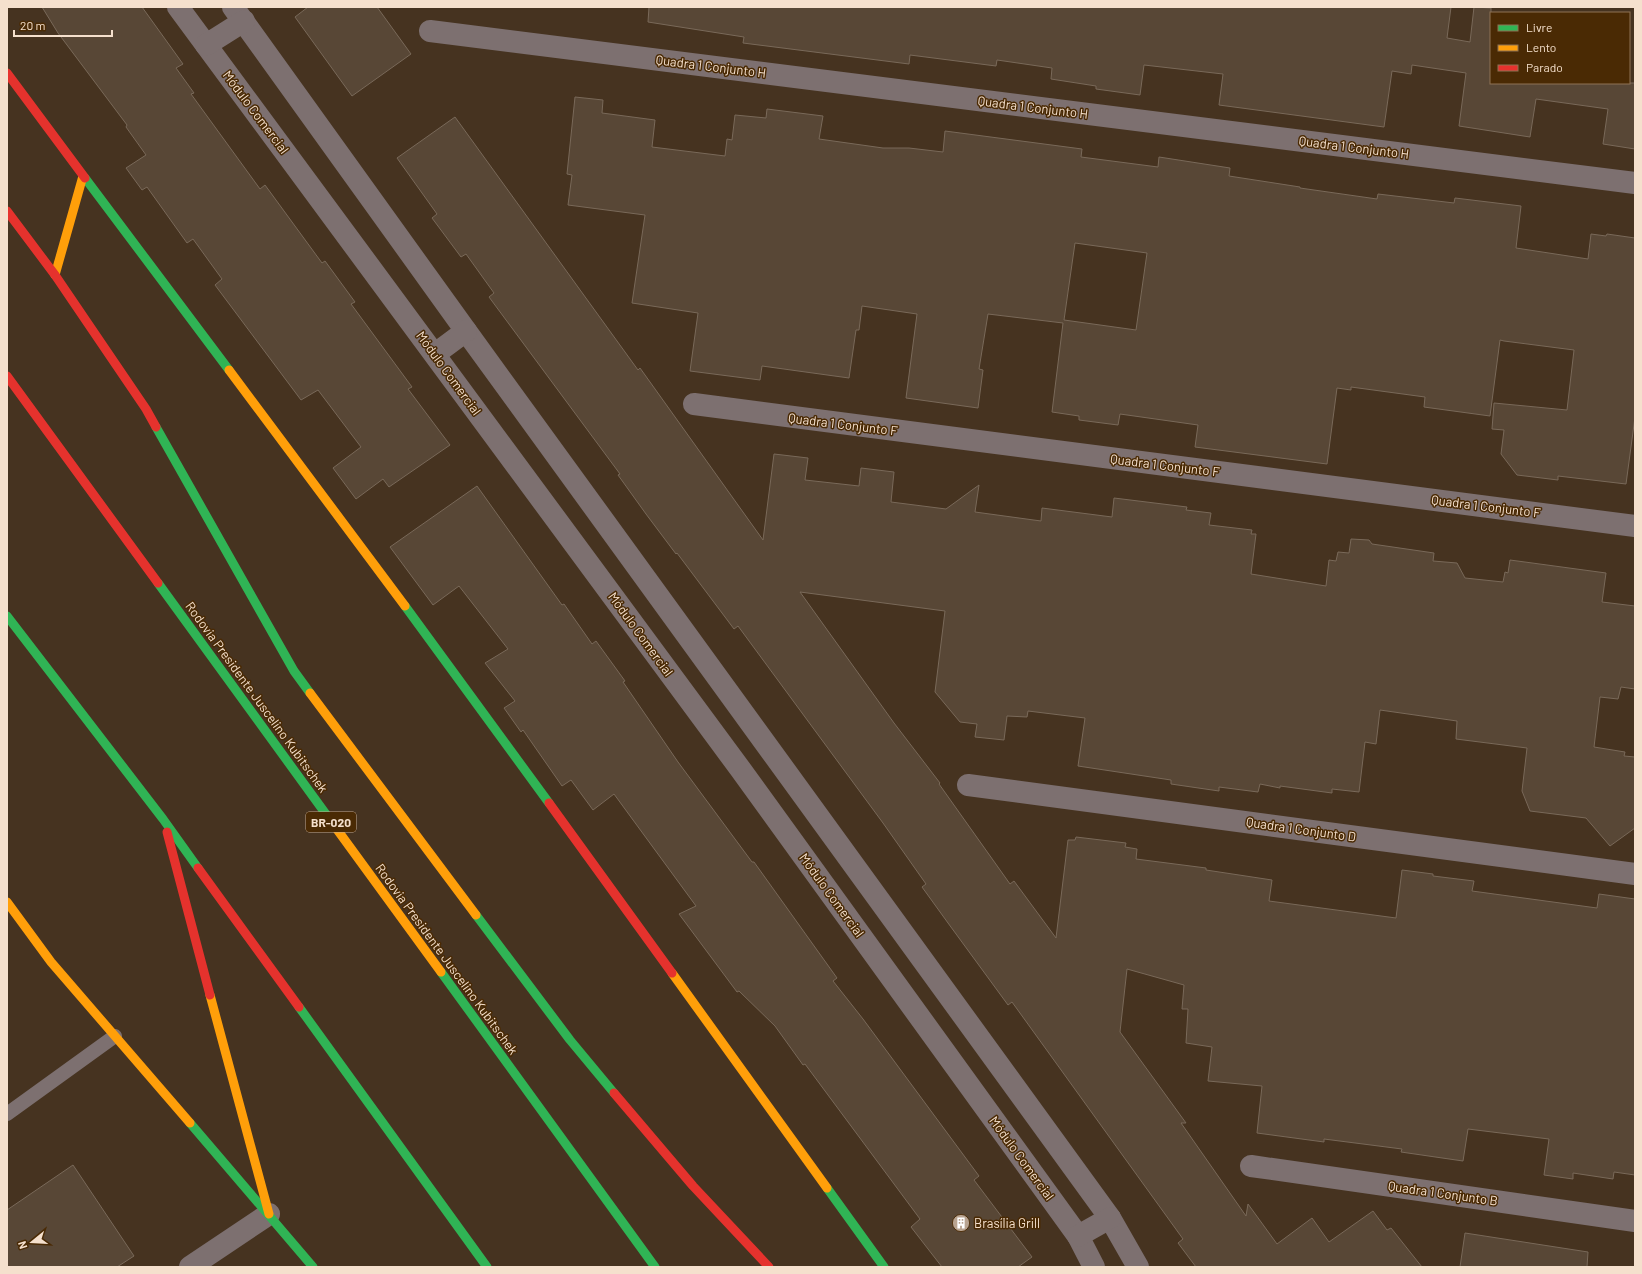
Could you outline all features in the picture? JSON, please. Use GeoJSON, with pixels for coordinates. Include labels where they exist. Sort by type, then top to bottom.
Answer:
{"type":"FeatureCollection","features":[{"type":"Feature","properties":{"kind":"main road"},"geometry":{"type":"LineString","coordinates":[[7,73],[82,176],[453,671],[884,1267]]}},
{"type":"Feature","properties":{"kind":"main road"},"geometry":{"type":"LineString","coordinates":[[55,275],[82,176]]}},
{"type":"Feature","properties":{"kind":"main road"},"geometry":{"type":"LineString","coordinates":[[7,212],[55,275],[146,409],[294,671],[570,1040],[693,1186],[769,1267]]}},
{"type":"Feature","properties":{"kind":"main road","name":"Rodovia Presidente Juscelino Kubitschek"},"geometry":{"type":"LineString","coordinates":[[7,376],[655,1267]]}},
{"type":"Feature","properties":{"kind":"main road"},"geometry":{"type":"LineString","coordinates":[[7,616],[163,819],[487,1267]]}},
{"type":"Feature","properties":{"kind":"main road"},"geometry":{"type":"LineString","coordinates":[[163,819],[269,1214]]}},
{"type":"Feature","properties":{"kind":"main road"},"geometry":{"type":"LineString","coordinates":[[7,902],[51,962],[313,1267]]}},
{"type":"Feature","properties":{"kind":"street","name":"Módulo Comercial"},"geometry":{"type":"LineString","coordinates":[[178,7],[741,770],[1078,1236],[1094,1267]]}},
{"type":"Feature","properties":{"kind":"street"},"geometry":{"type":"LineString","coordinates":[[206,45],[238,14],[1110,1218],[1138,1267]]}},
{"type":"Feature","properties":{"kind":"street","name":"Quadra 1 Conjunto H"},"geometry":{"type":"LineString","coordinates":[[430,31],[1635,182]]}},
{"type":"Feature","properties":{"kind":"street"},"geometry":{"type":"LineString","coordinates":[[435,354],[466,330]]}},
{"type":"Feature","properties":{"kind":"street","name":"Quadra 1 Conjunto F"},"geometry":{"type":"LineString","coordinates":[[694,404],[1635,526]]}},
{"type":"Feature","properties":{"kind":"street"},"geometry":{"type":"LineString","coordinates":[[741,770],[769,749]]}},
{"type":"Feature","properties":{"kind":"street","name":"Quadra 1 Conjunto D"},"geometry":{"type":"LineString","coordinates":[[968,785],[1635,874]]}},
{"type":"Feature","properties":{"kind":"street","name":"Quadra 1 Conjunto B"},"geometry":{"type":"LineString","coordinates":[[1251,1166],[1635,1221]]}},
{"type":"Feature","properties":{"kind":"street"},"geometry":{"type":"LineString","coordinates":[[190,1267],[269,1214]]}},
{"type":"Feature","properties":{"kind":"street"},"geometry":{"type":"LineString","coordinates":[[1078,1236],[1110,1218]]}},
{"type":"Feature","properties":{"kind":"lane"},"geometry":{"type":"LineString","coordinates":[[7,1114],[115,1036]]}},
{"type":"Feature","properties":{"kind":"building"},"geometry":{"type":"Polygon","coordinates":[[[42,7],[142,7],[183,64],[176,68],[194,93],[191,94],[260,189],[265,185],[322,263],[325,261],[355,302],[351,304],[412,387],[408,389],[450,445],[389,487],[383,479],[356,499],[333,468],[361,447],[318,390],[301,400],[215,285],[222,279],[193,239],[187,243],[147,187],[142,190],[126,168],[146,155],[126,127],[127,125],[58,33],[42,7]]]}},
{"type":"Feature","properties":{"kind":"building"},"geometry":{"type":"Polygon","coordinates":[[[308,7],[377,7],[411,54],[352,96],[295,17],[308,7]]]}},
{"type":"Feature","properties":{"kind":"building"},"geometry":{"type":"Polygon","coordinates":[[[649,7],[1451,7],[1447,38],[1470,42],[1474,7],[1491,8],[1490,84],[1635,83],[1635,149],[1603,144],[1608,109],[1536,99],[1530,137],[1459,126],[1466,73],[1412,65],[1411,74],[1392,71],[1384,127],[1219,105],[1223,74],[1144,65],[1140,95],[1096,89],[1096,86],[1051,79],[1052,68],[997,60],[996,66],[910,55],[909,64],[743,43],[744,37],[648,22],[649,7]]]}},
{"type":"Feature","properties":{"kind":"building"},"geometry":{"type":"Polygon","coordinates":[[[575,97],[603,100],[602,113],[655,120],[652,147],[725,156],[727,139],[732,140],[735,115],[766,118],[767,109],[823,116],[819,139],[883,148],[909,148],[943,152],[945,131],[1082,149],[1081,157],[1158,167],[1159,157],[1230,168],[1229,176],[1377,199],[1378,194],[1454,203],[1455,198],[1521,206],[1516,248],[1588,259],[1591,234],[1606,236],[1607,234],[1635,238],[1635,417],[1626,484],[1558,476],[1558,480],[1517,475],[1501,454],[1504,430],[1492,429],[1494,403],[1567,410],[1574,350],[1500,340],[1490,416],[1424,407],[1425,397],[1351,387],[1351,390],[1337,388],[1327,464],[1195,447],[1198,425],[1120,414],[1118,425],[1079,420],[1079,416],[1052,412],[1063,323],[988,314],[979,369],[983,370],[978,408],[906,398],[917,314],[862,306],[859,330],[856,330],[849,378],[762,366],[760,380],[690,371],[698,313],[632,303],[645,215],[568,205],[572,175],[567,174],[575,97]],[[1075,243],[1064,320],[1136,330],[1147,253],[1075,243]]]}},
{"type":"Feature","properties":{"kind":"building"},"geometry":{"type":"Polygon","coordinates":[[[455,117],[638,370],[640,368],[763,540],[774,454],[808,458],[805,480],[859,486],[861,468],[894,472],[891,502],[946,509],[979,485],[975,512],[1041,521],[1042,508],[1112,517],[1114,498],[1187,507],[1186,510],[1211,513],[1209,525],[1252,530],[1251,534],[1256,534],[1251,574],[1326,586],[1329,560],[1336,561],[1338,552],[1349,553],[1351,539],[1369,540],[1372,544],[1434,553],[1433,561],[1457,563],[1465,578],[1503,582],[1505,572],[1508,573],[1510,560],[1606,573],[1602,602],[1635,606],[1635,689],[1621,687],[1618,699],[1600,697],[1594,747],[1625,752],[1624,756],[1635,757],[1635,828],[1610,846],[1586,818],[1530,811],[1522,791],[1527,748],[1456,739],[1457,721],[1380,710],[1376,744],[1365,742],[1359,792],[1332,789],[1332,793],[1280,786],[1280,788],[1260,784],[1258,792],[1219,787],[1219,791],[1171,784],[1171,780],[1078,766],[1085,718],[1028,711],[1027,717],[1007,716],[1004,740],[975,737],[977,724],[960,722],[935,692],[945,611],[800,592],[894,723],[940,783],[939,784],[1010,884],[1014,881],[1056,938],[1068,840],[1075,840],[1076,837],[1126,843],[1125,847],[1137,849],[1136,859],[1206,868],[1206,870],[1272,880],[1269,901],[1396,918],[1402,870],[1433,874],[1433,876],[1474,881],[1472,891],[1597,908],[1599,894],[1635,899],[1635,1175],[1614,1172],[1613,1179],[1573,1173],[1573,1179],[1544,1175],[1549,1139],[1468,1129],[1463,1161],[1401,1152],[1402,1149],[1324,1139],[1324,1142],[1257,1133],[1262,1086],[1208,1081],[1212,1047],[1186,1043],[1188,1009],[1182,1009],[1184,985],[1127,969],[1120,1032],[1186,1123],[1181,1123],[1246,1216],[1248,1204],[1277,1244],[1312,1218],[1329,1242],[1373,1211],[1387,1230],[1391,1228],[1422,1267],[1196,1267],[1178,1243],[1183,1239],[1012,1002],[1008,1005],[922,887],[926,884],[883,823],[738,626],[734,629],[646,514],[618,475],[620,474],[489,297],[494,293],[466,254],[461,257],[432,218],[437,214],[397,158],[455,117]]]}},
{"type":"Feature","properties":{"kind":"building"},"geometry":{"type":"Polygon","coordinates":[[[477,486],[562,605],[564,604],[592,644],[596,641],[625,681],[623,682],[678,762],[752,862],[754,862],[837,978],[833,981],[863,1019],[979,1176],[974,1180],[1032,1257],[1018,1267],[942,1267],[911,1227],[920,1219],[805,1064],[803,1065],[775,1026],[739,991],[737,992],[679,914],[696,906],[614,794],[593,810],[571,780],[562,786],[523,730],[521,732],[504,708],[515,701],[485,663],[508,649],[459,586],[433,605],[390,547],[477,486]]]}},
{"type":"Feature","properties":{"kind":"building"},"geometry":{"type":"Polygon","coordinates":[[[73,1165],[134,1256],[117,1267],[7,1267],[7,1210],[73,1165]]]}},
{"type":"Feature","properties":{"kind":"building"},"geometry":{"type":"Polygon","coordinates":[[[1465,1233],[1588,1252],[1587,1267],[1460,1267],[1465,1233]]]}},
{"type":"Feature","properties":{"kind":"traffic: fast"},"geometry":{"type":"LineString","coordinates":[[85,178],[229,370]]}},
{"type":"Feature","properties":{"kind":"traffic: fast"},"geometry":{"type":"LineString","coordinates":[[156,427],[294,671],[310,693]]}},
{"type":"Feature","properties":{"kind":"traffic: fast"},"geometry":{"type":"LineString","coordinates":[[158,583],[328,817]]}},
{"type":"Feature","properties":{"kind":"traffic: fast"},"geometry":{"type":"LineString","coordinates":[[405,606],[549,803]]}},
{"type":"Feature","properties":{"kind":"traffic: fast"},"geometry":{"type":"LineString","coordinates":[[7,616],[163,819],[198,868]]}},
{"type":"Feature","properties":{"kind":"traffic: fast"},"geometry":{"type":"LineString","coordinates":[[476,915],[570,1040],[614,1093]]}},
{"type":"Feature","properties":{"kind":"traffic: fast"},"geometry":{"type":"LineString","coordinates":[[441,972],[655,1267]]}},
{"type":"Feature","properties":{"kind":"traffic: fast"},"geometry":{"type":"LineString","coordinates":[[299,1007],[487,1267]]}},
{"type":"Feature","properties":{"kind":"traffic: fast"},"geometry":{"type":"LineString","coordinates":[[190,1123],[313,1267]]}},
{"type":"Feature","properties":{"kind":"traffic: fast"},"geometry":{"type":"LineString","coordinates":[[827,1188],[884,1267]]}},
{"type":"Feature","properties":{"kind":"traffic: slow"},"geometry":{"type":"LineString","coordinates":[[55,275],[83,176]]}},
{"type":"Feature","properties":{"kind":"traffic: slow"},"geometry":{"type":"LineString","coordinates":[[229,370],[405,606]]}},
{"type":"Feature","properties":{"kind":"traffic: slow"},"geometry":{"type":"LineString","coordinates":[[310,693],[476,915]]}},
{"type":"Feature","properties":{"kind":"traffic: slow"},"geometry":{"type":"LineString","coordinates":[[328,817],[441,972]]}},
{"type":"Feature","properties":{"kind":"traffic: slow"},"geometry":{"type":"LineString","coordinates":[[7,902],[51,962],[190,1123]]}},
{"type":"Feature","properties":{"kind":"traffic: slow"},"geometry":{"type":"LineString","coordinates":[[672,973],[827,1188]]}},
{"type":"Feature","properties":{"kind":"traffic: slow"},"geometry":{"type":"LineString","coordinates":[[210,995],[269,1214]]}},
{"type":"Feature","properties":{"kind":"traffic: jam"},"geometry":{"type":"LineString","coordinates":[[7,73],[85,178]]}},
{"type":"Feature","properties":{"kind":"traffic: jam"},"geometry":{"type":"LineString","coordinates":[[7,211],[55,275],[146,409],[156,427]]}},
{"type":"Feature","properties":{"kind":"traffic: jam"},"geometry":{"type":"LineString","coordinates":[[7,376],[158,583]]}},
{"type":"Feature","properties":{"kind":"traffic: jam"},"geometry":{"type":"LineString","coordinates":[[549,803],[672,973]]}},
{"type":"Feature","properties":{"kind":"traffic: jam"},"geometry":{"type":"LineString","coordinates":[[167,832],[210,995]]}},
{"type":"Feature","properties":{"kind":"traffic: jam"},"geometry":{"type":"LineString","coordinates":[[198,868],[299,1007]]}},
{"type":"Feature","properties":{"kind":"traffic: jam"},"geometry":{"type":"LineString","coordinates":[[614,1093],[693,1186],[769,1267]]}},
{"type":"Feature","properties":{"kind":"place","name":"Brasília Grill"},"geometry":{"type":"Point","coordinates":[961,1223]}}]}
